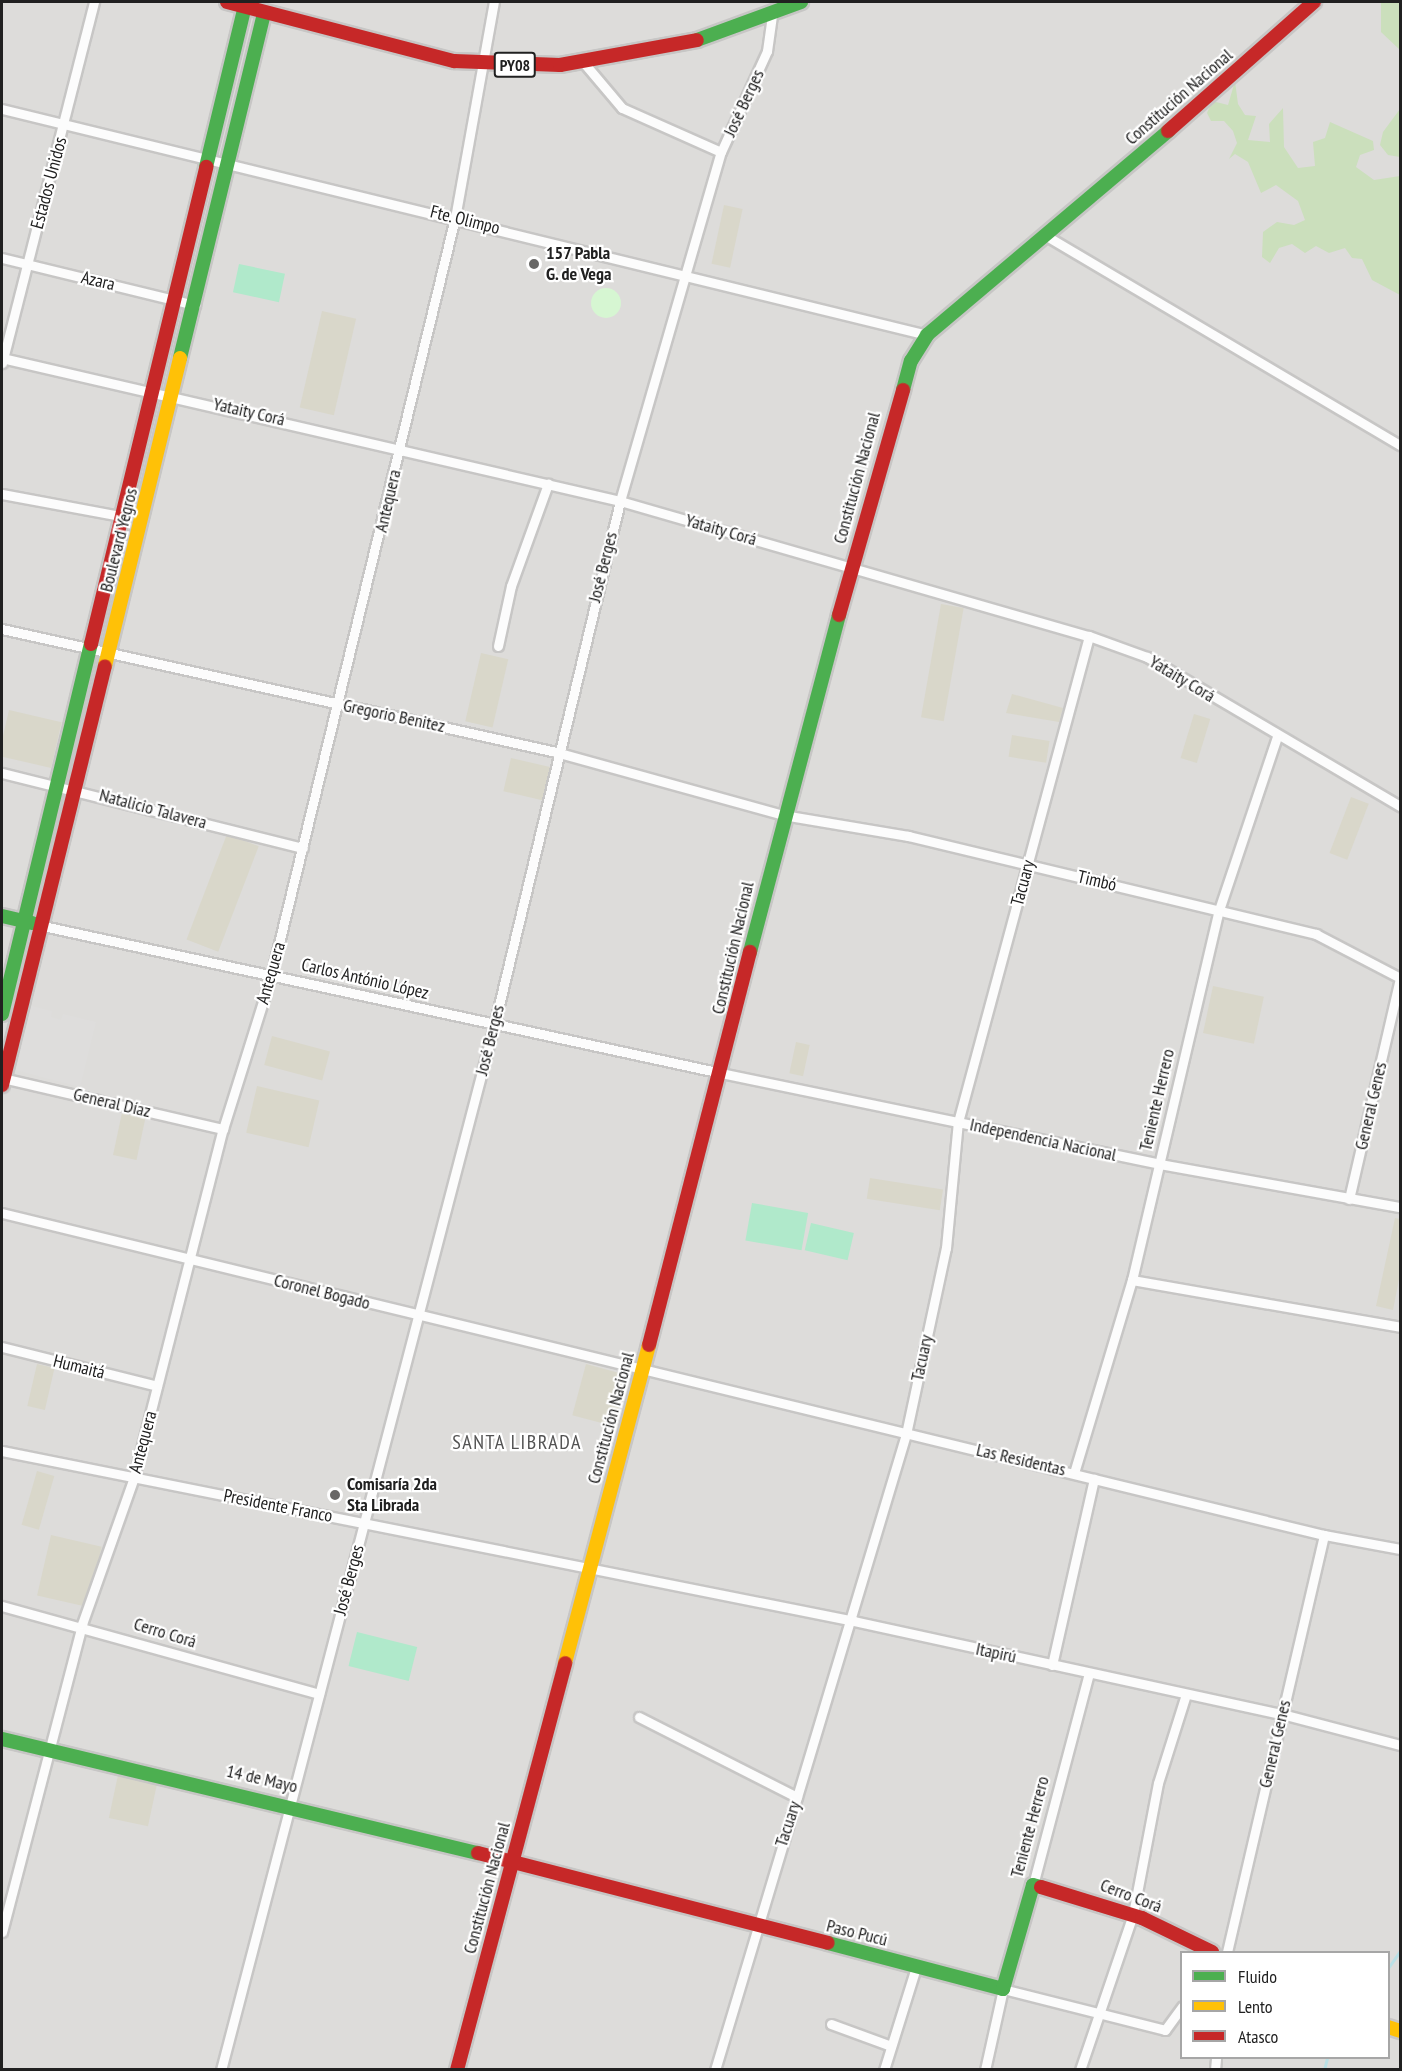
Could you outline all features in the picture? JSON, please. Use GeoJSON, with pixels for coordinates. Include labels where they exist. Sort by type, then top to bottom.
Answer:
{"type":"FeatureCollection","features":[{"type":"Feature","properties":{"kind":"main road","name":"PY08"},"geometry":{"type":"LineString","coordinates":[[227,2],[266,7],[483,65],[584,63],[711,38],[772,16],[801,2]]}},
{"type":"Feature","properties":{"kind":"main road","name":"Constitución Nacional"},"geometry":{"type":"LineString","coordinates":[[457,2070],[721,1073],[783,814],[900,389],[927,335],[1048,237],[1314,2]]}},
{"type":"Feature","properties":{"kind":"main road","name":"Boulevard Yegros"},"geometry":{"type":"LineString","coordinates":[[2,1014],[26,921],[89,648],[248,4]]}},
{"type":"Feature","properties":{"kind":"main road","name":"Boulevard Yegros"},"geometry":{"type":"LineString","coordinates":[[2,1080],[43,926],[110,654],[230,164],[266,7]]}},
{"type":"Feature","properties":{"kind":"main road","name":"Carlos António López"},"geometry":{"type":"LineString","coordinates":[[2,916],[43,926]]}},
{"type":"Feature","properties":{"kind":"main road","name":"14 de Mayo"},"geometry":{"type":"LineString","coordinates":[[2,1739],[291,1804],[512,1862]]}},
{"type":"Feature","properties":{"kind":"main road","name":"Paso Pucú"},"geometry":{"type":"LineString","coordinates":[[512,1862],[1003,1989]]}},
{"type":"Feature","properties":{"kind":"main road","name":"Cerro Corá"},"geometry":{"type":"LineString","coordinates":[[1033,1886],[1133,1914],[1208,1951]]}},
{"type":"Feature","properties":{"kind":"main road","name":"Teniente Herrero"},"geometry":{"type":"LineString","coordinates":[[1003,1989],[1033,1886]]}},
{"type":"Feature","properties":{"kind":"street","name":"Estados Unidos"},"geometry":{"type":"LineString","coordinates":[[2,360],[64,126],[94,2]]}},
{"type":"Feature","properties":{"kind":"street","name":"Antequera"},"geometry":{"type":"LineString","coordinates":[[2,1932],[46,1749],[82,1624],[134,1478],[223,1129],[271,976],[339,705],[455,218],[494,2]]}},
{"type":"Feature","properties":{"kind":"street","name":"José Berges"},"geometry":{"type":"LineString","coordinates":[[221,2070],[494,1026],[556,752],[620,501],[683,274],[721,152],[767,51],[772,16]]}},
{"type":"Feature","properties":{"kind":"street"},"geometry":{"type":"LineString","coordinates":[[584,63],[622,108],[721,152]]}},
{"type":"Feature","properties":{"kind":"street","name":"Fte. Olimpo"},"geometry":{"type":"LineString","coordinates":[[2,109],[927,335]]}},
{"type":"Feature","properties":{"kind":"street"},"geometry":{"type":"LineString","coordinates":[[1048,237],[1401,445]]}},
{"type":"Feature","properties":{"kind":"street","name":"Azara"},"geometry":{"type":"LineString","coordinates":[[2,258],[195,305]]}},
{"type":"Feature","properties":{"kind":"street","name":"Yataity Corá"},"geometry":{"type":"LineString","coordinates":[[2,360],[152,392],[173,394],[620,501],[1089,636],[1147,657],[1277,737],[1401,806]]}},
{"type":"Feature","properties":{"kind":"street"},"geometry":{"type":"LineString","coordinates":[[498,646],[512,585],[548,484]]}},
{"type":"Feature","properties":{"kind":"street"},"geometry":{"type":"LineString","coordinates":[[2,494],[122,516]]}},
{"type":"Feature","properties":{"kind":"street","name":"Gregorio Benitez"},"geometry":{"type":"LineString","coordinates":[[2,629],[556,752],[783,814]]}},
{"type":"Feature","properties":{"kind":"street","name":"Tacuary"},"geometry":{"type":"LineString","coordinates":[[715,2070],[755,1926],[854,1621],[906,1434],[946,1248],[958,1122],[1089,636]]}},
{"type":"Feature","properties":{"kind":"street","name":"Teniente Herrero"},"geometry":{"type":"LineString","coordinates":[[1074,1473],[1132,1280],[1220,910],[1277,737]]}},
{"type":"Feature","properties":{"kind":"street","name":"Natalicio Talavera"},"geometry":{"type":"LineString","coordinates":[[2,773],[58,785],[303,848]]}},
{"type":"Feature","properties":{"kind":"street","name":"Timbó"},"geometry":{"type":"LineString","coordinates":[[783,814],[1028,864],[1317,934],[1401,978]]}},
{"type":"Feature","properties":{"kind":"street","name":"Carlos António López"},"geometry":{"type":"LineString","coordinates":[[43,926],[494,1026],[721,1073]]}},
{"type":"Feature","properties":{"kind":"street","name":"General Genes"},"geometry":{"type":"LineString","coordinates":[[1349,1199],[1401,978]]}},
{"type":"Feature","properties":{"kind":"street","name":"Independencia Nacional"},"geometry":{"type":"LineString","coordinates":[[721,1073],[1161,1164],[1401,1207]]}},
{"type":"Feature","properties":{"kind":"street","name":"General Díaz"},"geometry":{"type":"LineString","coordinates":[[2,1080],[223,1129]]}},
{"type":"Feature","properties":{"kind":"street","name":"Coronel Bogado"},"geometry":{"type":"LineString","coordinates":[[2,1213],[643,1370]]}},
{"type":"Feature","properties":{"kind":"street"},"geometry":{"type":"LineString","coordinates":[[1132,1280],[1401,1327]]}},
{"type":"Feature","properties":{"kind":"street","name":"Humaitá"},"geometry":{"type":"LineString","coordinates":[[2,1347],[157,1386]]}},
{"type":"Feature","properties":{"kind":"street","name":"Las Residentas"},"geometry":{"type":"LineString","coordinates":[[643,1370],[1324,1535],[1401,1549]]}},
{"type":"Feature","properties":{"kind":"street","name":"Presidente Franco"},"geometry":{"type":"LineString","coordinates":[[2,1451],[590,1569]]}},
{"type":"Feature","properties":{"kind":"street"},"geometry":{"type":"LineString","coordinates":[[1052,1665],[1094,1479]]}},
{"type":"Feature","properties":{"kind":"street","name":"General Genes"},"geometry":{"type":"LineString","coordinates":[[1227,1951],[1324,1535]]}},
{"type":"Feature","properties":{"kind":"street","name":"Itapirú"},"geometry":{"type":"LineString","coordinates":[[590,1569],[854,1621],[1282,1714],[1401,1745]]}},
{"type":"Feature","properties":{"kind":"street","name":"Cerro Corá"},"geometry":{"type":"LineString","coordinates":[[2,1606],[82,1624],[149,1649],[319,1694]]}},
{"type":"Feature","properties":{"kind":"street","name":"Teniente Herrero"},"geometry":{"type":"LineString","coordinates":[[1033,1886],[1089,1673]]}},
{"type":"Feature","properties":{"kind":"street"},"geometry":{"type":"LineString","coordinates":[[1080,2070],[1133,1914],[1158,1783],[1186,1694]]}},
{"type":"Feature","properties":{"kind":"street"},"geometry":{"type":"LineString","coordinates":[[639,1717],[797,1797]]}},
{"type":"Feature","properties":{"kind":"street"},"geometry":{"type":"LineString","coordinates":[[884,2070],[916,1967]]}},
{"type":"Feature","properties":{"kind":"street"},"geometry":{"type":"LineString","coordinates":[[985,2070],[1003,1989]]}},
{"type":"Feature","properties":{"kind":"street","name":"Paso Pucú"},"geometry":{"type":"LineString","coordinates":[[1003,1989],[1165,2030],[1180,2010]]}},
{"type":"Feature","properties":{"kind":"street"},"geometry":{"type":"LineString","coordinates":[[831,2024],[891,2046]]}},
{"type":"Feature","properties":{"kind":"shaded area"},"geometry":{"type":"Polygon","coordinates":[[[2,2],[1400,2],[1400,2069],[2,2070],[2,2]]]}},
{"type":"Feature","properties":{"kind":"shaded area"},"geometry":{"type":"Polygon","coordinates":[[[724,205],[743,209],[730,268],[712,264],[724,205]]]}},
{"type":"Feature","properties":{"kind":"shaded area"},"geometry":{"type":"Polygon","coordinates":[[[322,311],[356,319],[334,415],[300,407],[322,311]]]}},
{"type":"Feature","properties":{"kind":"shaded area"},"geometry":{"type":"Polygon","coordinates":[[[941,604],[964,608],[944,721],[921,717],[941,604]]]}},
{"type":"Feature","properties":{"kind":"shaded area"},"geometry":{"type":"Polygon","coordinates":[[[481,653],[508,659],[493,728],[465,721],[481,653]]]}},
{"type":"Feature","properties":{"kind":"shaded area"},"geometry":{"type":"Polygon","coordinates":[[[1012,694],[1063,708],[1059,722],[1006,713],[1012,694]]]}},
{"type":"Feature","properties":{"kind":"shaded area"},"geometry":{"type":"Polygon","coordinates":[[[9,710],[62,722],[51,768],[2,757],[2,740],[9,710]]]}},
{"type":"Feature","properties":{"kind":"shaded area"},"geometry":{"type":"Polygon","coordinates":[[[1194,714],[1210,719],[1197,763],[1181,758],[1194,714]]]}},
{"type":"Feature","properties":{"kind":"shaded area"},"geometry":{"type":"Polygon","coordinates":[[[1012,735],[1050,741],[1046,763],[1009,757],[1012,735]]]}},
{"type":"Feature","properties":{"kind":"shaded area"},"geometry":{"type":"Polygon","coordinates":[[[511,758],[550,767],[542,800],[503,791],[511,758]]]}},
{"type":"Feature","properties":{"kind":"shaded area"},"geometry":{"type":"Polygon","coordinates":[[[1351,797],[1369,804],[1347,860],[1329,853],[1351,797]]]}},
{"type":"Feature","properties":{"kind":"shaded area"},"geometry":{"type":"Polygon","coordinates":[[[227,834],[259,846],[218,952],[187,939],[227,834]]]}},
{"type":"Feature","properties":{"kind":"shaded area"},"geometry":{"type":"Polygon","coordinates":[[[1213,986],[1264,997],[1254,1044],[1203,1033],[1213,986]]]}},
{"type":"Feature","properties":{"kind":"shaded area"},"geometry":{"type":"Polygon","coordinates":[[[31,1006],[52,1011],[51,1017],[61,1020],[63,1014],[96,1022],[80,1087],[15,1070],[31,1006]]]}},
{"type":"Feature","properties":{"kind":"shaded area"},"geometry":{"type":"Polygon","coordinates":[[[272,1036],[330,1052],[322,1081],[264,1065],[272,1036]]]}},
{"type":"Feature","properties":{"kind":"shaded area"},"geometry":{"type":"Polygon","coordinates":[[[796,1042],[810,1045],[803,1076],[789,1073],[796,1042]]]}},
{"type":"Feature","properties":{"kind":"shaded area"},"geometry":{"type":"Polygon","coordinates":[[[257,1086],[319,1100],[309,1147],[246,1133],[257,1086]]]}},
{"type":"Feature","properties":{"kind":"shaded area"},"geometry":{"type":"Polygon","coordinates":[[[123,1108],[146,1113],[136,1160],[113,1155],[123,1108]]]}},
{"type":"Feature","properties":{"kind":"shaded area"},"geometry":{"type":"Polygon","coordinates":[[[870,1178],[943,1190],[940,1210],[867,1199],[870,1178]]]}},
{"type":"Feature","properties":{"kind":"shaded area"},"geometry":{"type":"Polygon","coordinates":[[[1395,1218],[1400,1219],[1400,1274],[1393,1310],[1376,1306],[1395,1218]]]}},
{"type":"Feature","properties":{"kind":"shaded area"},"geometry":{"type":"Polygon","coordinates":[[[37,1364],[55,1368],[45,1410],[27,1406],[37,1364]]]}},
{"type":"Feature","properties":{"kind":"shaded area"},"geometry":{"type":"Polygon","coordinates":[[[586,1364],[628,1375],[614,1426],[572,1415],[586,1364]]]}},
{"type":"Feature","properties":{"kind":"shaded area"},"geometry":{"type":"Polygon","coordinates":[[[37,1471],[54,1476],[39,1530],[22,1525],[37,1471]]]}},
{"type":"Feature","properties":{"kind":"shaded area"},"geometry":{"type":"Polygon","coordinates":[[[51,1535],[102,1547],[88,1607],[37,1595],[51,1535]]]}},
{"type":"Feature","properties":{"kind":"shaded area"},"geometry":{"type":"Polygon","coordinates":[[[118,1775],[157,1783],[148,1826],[109,1818],[118,1775]]]}},
{"type":"Feature","properties":{"kind":"green space"},"geometry":{"type":"Polygon","coordinates":[[[1381,2],[1400,2],[1400,50],[1381,32],[1381,2]]]}},
{"type":"Feature","properties":{"kind":"green space"},"geometry":{"type":"Polygon","coordinates":[[[1235,81],[1238,104],[1245,115],[1256,116],[1248,140],[1270,142],[1269,124],[1283,108],[1284,147],[1298,168],[1315,166],[1313,142],[1325,138],[1330,122],[1373,141],[1374,150],[1360,155],[1356,167],[1374,180],[1400,176],[1400,295],[1372,280],[1362,259],[1352,258],[1345,248],[1329,253],[1316,246],[1305,253],[1292,244],[1279,248],[1270,263],[1262,257],[1263,232],[1277,222],[1294,225],[1305,220],[1298,201],[1276,185],[1261,193],[1248,162],[1235,154],[1229,159],[1237,143],[1233,131],[1224,121],[1211,121],[1207,113],[1212,101],[1228,105],[1235,81]]]}},
{"type":"Feature","properties":{"kind":"green space"},"geometry":{"type":"Polygon","coordinates":[[[1400,109],[1400,157],[1388,155],[1380,145],[1383,132],[1400,109]]]}},
{"type":"Feature","properties":{"kind":"green space"},"geometry":{"type":"Polygon","coordinates":[[[239,264],[285,274],[279,302],[233,292],[239,264]]]}},
{"type":"Feature","properties":{"kind":"green space"},"geometry":{"type":"Polygon","coordinates":[[[606,288],[617,292],[621,303],[617,314],[606,318],[595,314],[591,303],[595,292],[606,288]]]}},
{"type":"Feature","properties":{"kind":"green space"},"geometry":{"type":"Polygon","coordinates":[[[752,1203],[808,1213],[802,1250],[745,1240],[752,1203]]]}},
{"type":"Feature","properties":{"kind":"green space"},"geometry":{"type":"Polygon","coordinates":[[[811,1223],[854,1233],[848,1260],[805,1250],[811,1223]]]}},
{"type":"Feature","properties":{"kind":"green space"},"geometry":{"type":"Polygon","coordinates":[[[357,1632],[417,1647],[409,1681],[349,1666],[357,1632]]]}},
{"type":"Feature","properties":{"kind":"waterway"},"geometry":{"type":"LineString","coordinates":[[1390,1965],[1400,1951]]}},
{"type":"Feature","properties":{"kind":"waterway"},"geometry":{"type":"LineString","coordinates":[[1324,2070],[1327,2059]]}},
{"type":"Feature","properties":{"kind":"traffic: fast"},"geometry":{"type":"LineString","coordinates":[[697,40],[801,2]]}},
{"type":"Feature","properties":{"kind":"traffic: fast"},"geometry":{"type":"LineString","coordinates":[[206,167],[245,6]]}},
{"type":"Feature","properties":{"kind":"traffic: fast"},"geometry":{"type":"LineString","coordinates":[[180,358],[264,13]]}},
{"type":"Feature","properties":{"kind":"traffic: fast"},"geometry":{"type":"LineString","coordinates":[[903,390],[911,361],[927,335],[1168,131]]}},
{"type":"Feature","properties":{"kind":"traffic: fast"},"geometry":{"type":"LineString","coordinates":[[750,952],[839,615]]}},
{"type":"Feature","properties":{"kind":"traffic: fast"},"geometry":{"type":"LineString","coordinates":[[2,1014],[91,644]]}},
{"type":"Feature","properties":{"kind":"traffic: fast"},"geometry":{"type":"LineString","coordinates":[[2,916],[32,923]]}},
{"type":"Feature","properties":{"kind":"traffic: fast"},"geometry":{"type":"LineString","coordinates":[[2,1739],[478,1853]]}},
{"type":"Feature","properties":{"kind":"traffic: fast"},"geometry":{"type":"LineString","coordinates":[[828,1943],[1003,1989],[1033,1885],[1041,1887]]}},
{"type":"Feature","properties":{"kind":"traffic: slow"},"geometry":{"type":"LineString","coordinates":[[105,666],[180,358]]}},
{"type":"Feature","properties":{"kind":"traffic: slow"},"geometry":{"type":"LineString","coordinates":[[565,1663],[649,1345]]}},
{"type":"Feature","properties":{"kind":"traffic: slow"},"geometry":{"type":"LineString","coordinates":[[1390,2028],[1400,2031]]}},
{"type":"Feature","properties":{"kind":"traffic: jam"},"geometry":{"type":"LineString","coordinates":[[227,2],[454,61],[560,65],[697,40]]}},
{"type":"Feature","properties":{"kind":"traffic: jam"},"geometry":{"type":"LineString","coordinates":[[1168,131],[1314,2]]}},
{"type":"Feature","properties":{"kind":"traffic: jam"},"geometry":{"type":"LineString","coordinates":[[91,644],[206,167]]}},
{"type":"Feature","properties":{"kind":"traffic: jam"},"geometry":{"type":"LineString","coordinates":[[839,615],[903,390]]}},
{"type":"Feature","properties":{"kind":"traffic: jam"},"geometry":{"type":"LineString","coordinates":[[2,1085],[105,666]]}},
{"type":"Feature","properties":{"kind":"traffic: jam"},"geometry":{"type":"LineString","coordinates":[[649,1345],[750,952]]}},
{"type":"Feature","properties":{"kind":"traffic: jam"},"geometry":{"type":"LineString","coordinates":[[457,2070],[565,1663]]}},
{"type":"Feature","properties":{"kind":"traffic: jam"},"geometry":{"type":"LineString","coordinates":[[478,1853],[828,1943]]}},
{"type":"Feature","properties":{"kind":"traffic: jam"},"geometry":{"type":"LineString","coordinates":[[1041,1887],[1142,1918],[1210,1951]]}},
{"type":"Feature","properties":{"kind":"place","name":"157 Pabla G. de Vega"},"geometry":{"type":"Point","coordinates":[534,264]}},
{"type":"Feature","properties":{"kind":"place","name":"Comisaría 2da Sta Librada"},"geometry":{"type":"Point","coordinates":[335,1495]}},
{"type":"Feature","properties":{"kind":"district","name":"SANTA LIBRADA"},"geometry":{"type":"Point","coordinates":[517,1442]}}]}
